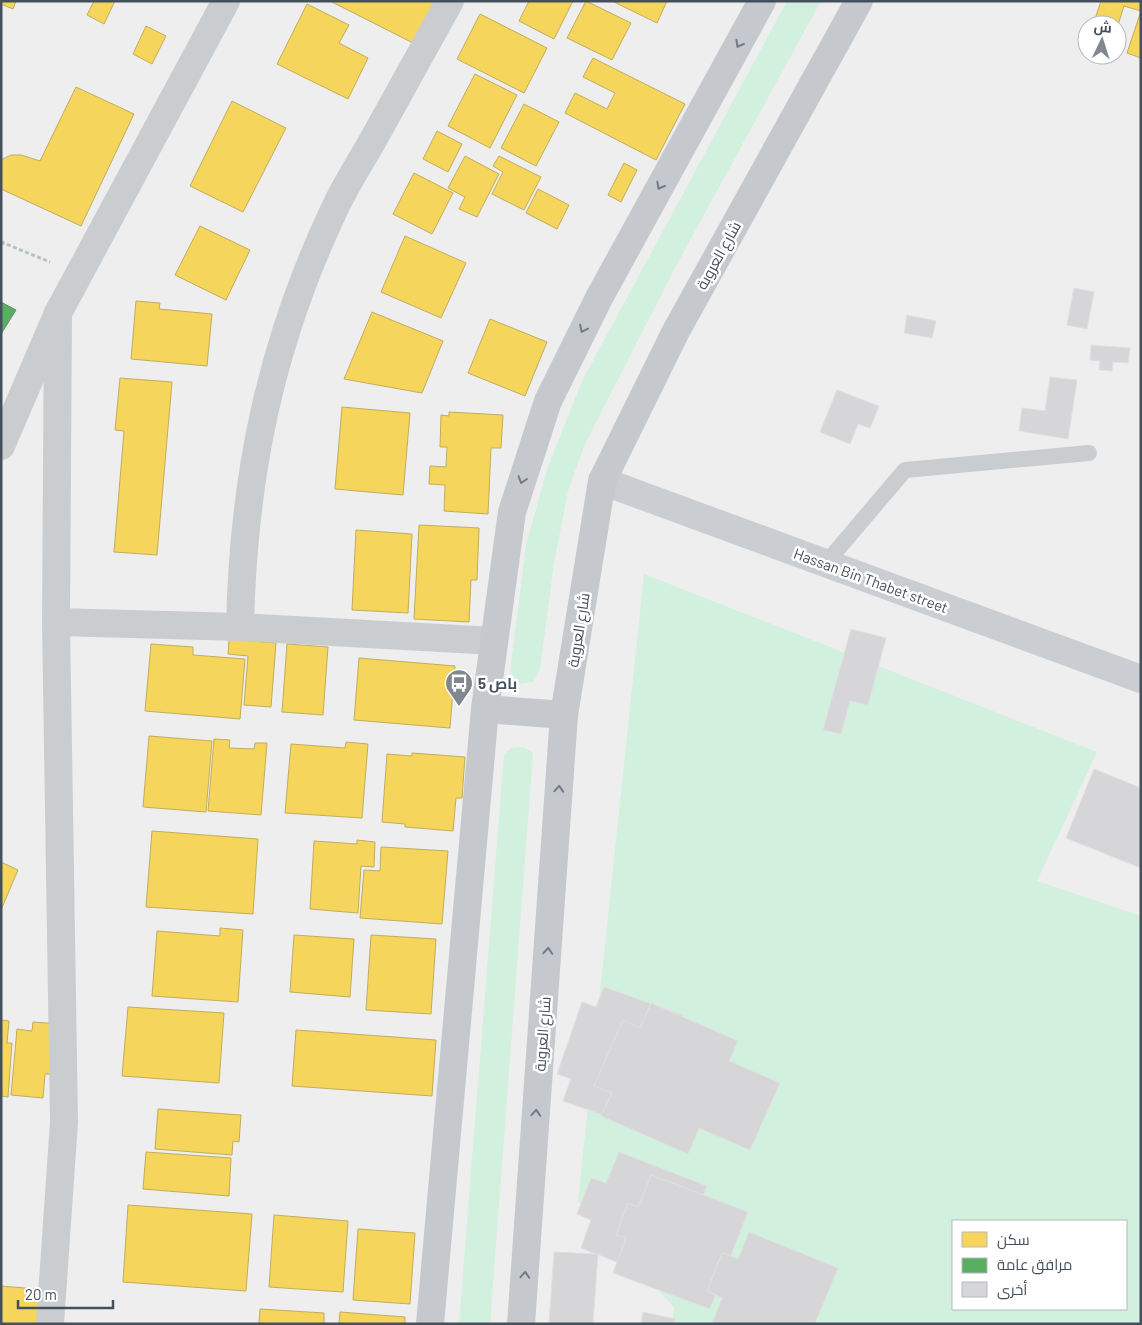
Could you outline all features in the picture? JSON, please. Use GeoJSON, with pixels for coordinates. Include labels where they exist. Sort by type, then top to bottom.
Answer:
{"type":"FeatureCollection","features":[{"type":"Feature","properties":{"kind":"main road"},"geometry":{"type":"LineString","coordinates":[[430,1324],[485,709],[512,512],[548,401],[600,296],[762,1]]}},
{"type":"Feature","properties":{"kind":"main road","name":"شارع العروبة"},"geometry":{"type":"LineString","coordinates":[[521,1324],[564,715],[602,481],[676,331],[859,1]]}},
{"type":"Feature","properties":{"kind":"main road"},"geometry":{"type":"LineString","coordinates":[[485,709],[564,715]]}},
{"type":"Feature","properties":{"kind":"street"},"geometry":{"type":"LineString","coordinates":[[1,446],[58,313],[226,1]]}},
{"type":"Feature","properties":{"kind":"street"},"geometry":{"type":"LineString","coordinates":[[240,627],[241,568],[248,498],[268,392],[288,324],[309,265],[335,208],[450,1]]}},
{"type":"Feature","properties":{"kind":"street"},"geometry":{"type":"LineString","coordinates":[[1,398],[58,313]]}},
{"type":"Feature","properties":{"kind":"street"},"geometry":{"type":"LineString","coordinates":[[50,1324],[64,1122],[56,622],[58,313]]}},
{"type":"Feature","properties":{"kind":"street","name":"Hassan Bin Thabet street"},"geometry":{"type":"LineString","coordinates":[[602,481],[1141,679]]}},
{"type":"Feature","properties":{"kind":"street"},"geometry":{"type":"LineString","coordinates":[[56,622],[240,627],[494,642]]}},
{"type":"Feature","properties":{"kind":"lane"},"geometry":{"type":"LineString","coordinates":[[826,563],[905,470],[1089,453]]}},
{"type":"Feature","properties":{"kind":"path"},"geometry":{"type":"LineString","coordinates":[[1,242],[79,273]]}},
{"type":"Feature","properties":{"kind":"green space"},"geometry":{"type":"Polygon","coordinates":[[[787,1],[821,1],[677,264],[585,444],[568,491],[554,563],[540,669],[533,682],[521,684],[510,672],[526,545],[548,466],[582,381],[787,1]]]}},
{"type":"Feature","properties":{"kind":"green space"},"geometry":{"type":"Polygon","coordinates":[[[644,574],[1097,752],[1037,881],[1141,916],[1141,1324],[672,1324],[674,1307],[578,1202],[644,574]]]}},
{"type":"Feature","properties":{"kind":"green space"},"geometry":{"type":"Polygon","coordinates":[[[523,747],[533,753],[490,1324],[459,1324],[504,755],[511,748],[523,747]]]}},
{"type":"Feature","properties":{"kind":"building: سكن"},"geometry":{"type":"Polygon","coordinates":[[[1,1],[16,1],[13,9],[1,4],[1,1]]]}},
{"type":"Feature","properties":{"kind":"building: سكن"},"geometry":{"type":"Polygon","coordinates":[[[94,1],[115,1],[104,24],[87,15],[94,1]]]}},
{"type":"Feature","properties":{"kind":"building: سكن"},"geometry":{"type":"Polygon","coordinates":[[[330,1],[436,1],[415,44],[330,1]]]}},
{"type":"Feature","properties":{"kind":"building: سكن"},"geometry":{"type":"Polygon","coordinates":[[[529,1],[573,1],[554,39],[519,21],[529,1]]]}},
{"type":"Feature","properties":{"kind":"building: سكن"},"geometry":{"type":"Polygon","coordinates":[[[586,1],[631,23],[612,60],[567,38],[586,1]]]}},
{"type":"Feature","properties":{"kind":"building: سكن"},"geometry":{"type":"Polygon","coordinates":[[[612,1],[667,1],[657,23],[612,1]]]}},
{"type":"Feature","properties":{"kind":"building: سكن"},"geometry":{"type":"Polygon","coordinates":[[[1101,1],[1141,1],[1141,11],[1124,6],[1121,15],[1096,15],[1101,1]]]}},
{"type":"Feature","properties":{"kind":"building: سكن"},"geometry":{"type":"Polygon","coordinates":[[[307,4],[349,25],[339,43],[368,58],[348,99],[277,64],[307,4]]]}},
{"type":"Feature","properties":{"kind":"building: سكن"},"geometry":{"type":"Polygon","coordinates":[[[1141,11],[1141,58],[1127,53],[1141,11]]]}},
{"type":"Feature","properties":{"kind":"building: سكن"},"geometry":{"type":"Polygon","coordinates":[[[480,14],[547,48],[524,93],[457,59],[480,14]]]}},
{"type":"Feature","properties":{"kind":"building: سكن"},"geometry":{"type":"Polygon","coordinates":[[[146,26],[166,36],[152,64],[133,54],[146,26]]]}},
{"type":"Feature","properties":{"kind":"building: سكن"},"geometry":{"type":"Polygon","coordinates":[[[593,58],[685,104],[656,160],[565,113],[575,93],[607,109],[615,93],[583,77],[593,58]]]}},
{"type":"Feature","properties":{"kind":"building: سكن"},"geometry":{"type":"Polygon","coordinates":[[[475,74],[517,95],[490,148],[448,126],[475,74]]]}},
{"type":"Feature","properties":{"kind":"building: سكن"},"geometry":{"type":"Polygon","coordinates":[[[76,87],[134,114],[81,226],[1,189],[1,160],[11,155],[21,155],[40,161],[76,87]]]}},
{"type":"Feature","properties":{"kind":"building: سكن"},"geometry":{"type":"Polygon","coordinates":[[[232,101],[286,128],[243,212],[190,186],[232,101]]]}},
{"type":"Feature","properties":{"kind":"building: سكن"},"geometry":{"type":"Polygon","coordinates":[[[524,104],[559,122],[536,166],[501,148],[524,104]]]}},
{"type":"Feature","properties":{"kind":"building: سكن"},"geometry":{"type":"Polygon","coordinates":[[[437,131],[462,144],[448,172],[423,159],[437,131]]]}},
{"type":"Feature","properties":{"kind":"building: سكن"},"geometry":{"type":"Polygon","coordinates":[[[465,156],[499,174],[477,217],[459,209],[465,197],[448,188],[465,156]]]}},
{"type":"Feature","properties":{"kind":"building: سكن"},"geometry":{"type":"Polygon","coordinates":[[[499,156],[541,177],[524,210],[492,194],[503,172],[493,166],[499,156]]]}},
{"type":"Feature","properties":{"kind":"building: سكن"},"geometry":{"type":"Polygon","coordinates":[[[624,163],[637,170],[621,202],[608,195],[624,163]]]}},
{"type":"Feature","properties":{"kind":"building: سكن"},"geometry":{"type":"Polygon","coordinates":[[[414,173],[453,193],[432,234],[393,214],[414,173]]]}},
{"type":"Feature","properties":{"kind":"building: سكن"},"geometry":{"type":"Polygon","coordinates":[[[538,189],[569,205],[557,229],[526,213],[538,189]]]}},
{"type":"Feature","properties":{"kind":"building: سكن"},"geometry":{"type":"Polygon","coordinates":[[[200,226],[250,250],[226,300],[175,275],[200,226]]]}},
{"type":"Feature","properties":{"kind":"building: سكن"},"geometry":{"type":"Polygon","coordinates":[[[405,236],[466,263],[441,318],[381,292],[405,236]]]}},
{"type":"Feature","properties":{"kind":"building: سكن"},"geometry":{"type":"Polygon","coordinates":[[[136,301],[160,303],[159,309],[212,314],[207,366],[131,359],[136,301]]]}},
{"type":"Feature","properties":{"kind":"building: سكن"},"geometry":{"type":"Polygon","coordinates":[[[372,312],[443,341],[422,393],[344,379],[372,312]]]}},
{"type":"Feature","properties":{"kind":"building: سكن"},"geometry":{"type":"Polygon","coordinates":[[[490,319],[547,342],[525,396],[468,373],[490,319]]]}},
{"type":"Feature","properties":{"kind":"building: سكن"},"geometry":{"type":"Polygon","coordinates":[[[120,378],[172,382],[157,555],[114,552],[124,431],[115,430],[120,378]]]}},
{"type":"Feature","properties":{"kind":"building: سكن"},"geometry":{"type":"Polygon","coordinates":[[[342,407],[410,413],[403,495],[335,489],[342,407]]]}},
{"type":"Feature","properties":{"kind":"building: سكن"},"geometry":{"type":"Polygon","coordinates":[[[449,412],[503,415],[501,448],[491,448],[488,514],[444,511],[445,485],[429,484],[430,466],[446,467],[447,447],[440,447],[441,415],[449,416],[449,412]]]}},
{"type":"Feature","properties":{"kind":"building: سكن"},"geometry":{"type":"Polygon","coordinates":[[[419,525],[479,528],[477,580],[471,580],[469,622],[414,619],[419,525]]]}},
{"type":"Feature","properties":{"kind":"building: سكن"},"geometry":{"type":"Polygon","coordinates":[[[356,530],[412,534],[408,613],[352,610],[356,530]]]}},
{"type":"Feature","properties":{"kind":"building: سكن"},"geometry":{"type":"Polygon","coordinates":[[[229,639],[276,643],[271,707],[244,705],[248,656],[228,654],[229,639]]]}},
{"type":"Feature","properties":{"kind":"building: سكن"},"geometry":{"type":"Polygon","coordinates":[[[151,644],[193,647],[193,655],[245,659],[240,719],[145,711],[151,644]]]}},
{"type":"Feature","properties":{"kind":"building: سكن"},"geometry":{"type":"Polygon","coordinates":[[[287,644],[328,647],[323,715],[282,712],[287,644]]]}},
{"type":"Feature","properties":{"kind":"building: سكن"},"geometry":{"type":"Polygon","coordinates":[[[359,658],[455,666],[450,728],[354,720],[359,658]]]}},
{"type":"Feature","properties":{"kind":"building: سكن"},"geometry":{"type":"Polygon","coordinates":[[[149,736],[212,741],[206,812],[143,807],[149,736]]]}},
{"type":"Feature","properties":{"kind":"building: سكن"},"geometry":{"type":"Polygon","coordinates":[[[214,739],[230,740],[229,748],[254,749],[255,743],[267,743],[261,815],[208,811],[214,739]]]}},
{"type":"Feature","properties":{"kind":"building: سكن"},"geometry":{"type":"Polygon","coordinates":[[[346,742],[368,744],[362,818],[285,813],[291,744],[345,748],[346,742]]]}},
{"type":"Feature","properties":{"kind":"building: سكن"},"geometry":{"type":"Polygon","coordinates":[[[412,753],[465,757],[462,798],[456,798],[453,831],[405,827],[405,824],[382,822],[387,754],[412,756],[412,753]]]}},
{"type":"Feature","properties":{"kind":"building: سكن"},"geometry":{"type":"Polygon","coordinates":[[[152,831],[258,839],[253,914],[146,907],[152,831]]]}},
{"type":"Feature","properties":{"kind":"building: سكن"},"geometry":{"type":"Polygon","coordinates":[[[357,840],[375,842],[374,867],[361,866],[358,913],[310,909],[314,841],[357,844],[357,840]]]}},
{"type":"Feature","properties":{"kind":"building: سكن"},"geometry":{"type":"Polygon","coordinates":[[[381,847],[448,851],[442,924],[360,918],[364,870],[380,871],[381,847]]]}},
{"type":"Feature","properties":{"kind":"building: سكن"},"geometry":{"type":"Polygon","coordinates":[[[1,862],[18,870],[1,910],[1,862]]]}},
{"type":"Feature","properties":{"kind":"building: سكن"},"geometry":{"type":"Polygon","coordinates":[[[220,928],[243,930],[238,1002],[152,996],[157,931],[220,936],[220,928]]]}},
{"type":"Feature","properties":{"kind":"building: سكن"},"geometry":{"type":"Polygon","coordinates":[[[294,935],[354,939],[350,997],[290,992],[294,935]]]}},
{"type":"Feature","properties":{"kind":"building: سكن"},"geometry":{"type":"Polygon","coordinates":[[[371,935],[436,939],[431,1014],[366,1010],[371,935]]]}},
{"type":"Feature","properties":{"kind":"building: سكن"},"geometry":{"type":"Polygon","coordinates":[[[128,1007],[224,1013],[219,1083],[122,1076],[128,1007]]]}},
{"type":"Feature","properties":{"kind":"building: سكن"},"geometry":{"type":"Polygon","coordinates":[[[1,1020],[9,1021],[7,1043],[12,1043],[8,1097],[1,1096],[1,1020]]]}},
{"type":"Feature","properties":{"kind":"building: سكن"},"geometry":{"type":"Polygon","coordinates":[[[33,1022],[61,1024],[57,1074],[45,1074],[43,1098],[11,1095],[17,1029],[32,1031],[33,1022]]]}},
{"type":"Feature","properties":{"kind":"building: سكن"},"geometry":{"type":"Polygon","coordinates":[[[296,1030],[436,1040],[432,1096],[292,1086],[296,1030]]]}},
{"type":"Feature","properties":{"kind":"building: سكن"},"geometry":{"type":"Polygon","coordinates":[[[158,1109],[241,1115],[239,1142],[233,1141],[232,1155],[155,1149],[158,1109]]]}},
{"type":"Feature","properties":{"kind":"building: سكن"},"geometry":{"type":"Polygon","coordinates":[[[146,1152],[231,1158],[229,1196],[143,1189],[146,1152]]]}},
{"type":"Feature","properties":{"kind":"building: سكن"},"geometry":{"type":"Polygon","coordinates":[[[128,1205],[252,1214],[246,1291],[123,1282],[128,1205]]]}},
{"type":"Feature","properties":{"kind":"building: سكن"},"geometry":{"type":"Polygon","coordinates":[[[274,1215],[348,1221],[343,1292],[269,1287],[274,1215]]]}},
{"type":"Feature","properties":{"kind":"building: سكن"},"geometry":{"type":"Polygon","coordinates":[[[358,1229],[415,1233],[410,1304],[353,1300],[358,1229]]]}},
{"type":"Feature","properties":{"kind":"building: سكن"},"geometry":{"type":"Polygon","coordinates":[[[1,1286],[48,1290],[46,1324],[1,1324],[1,1286]]]}},
{"type":"Feature","properties":{"kind":"building: سكن"},"geometry":{"type":"Polygon","coordinates":[[[260,1309],[324,1313],[324,1324],[259,1324],[260,1309]]]}},
{"type":"Feature","properties":{"kind":"building: سكن"},"geometry":{"type":"Polygon","coordinates":[[[340,1312],[405,1317],[405,1324],[339,1324],[340,1312]]]}},
{"type":"Feature","properties":{"kind":"building: مرافق عامة"},"geometry":{"type":"Polygon","coordinates":[[[1,302],[16,310],[1,334],[1,302]]]}},
{"type":"Feature","properties":{"kind":"building: أخرى"},"geometry":{"type":"Polygon","coordinates":[[[1074,288],[1094,292],[1087,329],[1067,325],[1074,288]]]}},
{"type":"Feature","properties":{"kind":"building: أخرى"},"geometry":{"type":"Polygon","coordinates":[[[907,315],[936,321],[932,338],[904,333],[907,315]]]}},
{"type":"Feature","properties":{"kind":"building: أخرى"},"geometry":{"type":"Polygon","coordinates":[[[1091,345],[1130,348],[1128,363],[1113,362],[1112,371],[1099,370],[1100,361],[1090,360],[1091,345]]]}},
{"type":"Feature","properties":{"kind":"building: أخرى"},"geometry":{"type":"Polygon","coordinates":[[[1050,377],[1077,380],[1068,439],[1019,431],[1022,408],[1045,411],[1050,377]]]}},
{"type":"Feature","properties":{"kind":"building: أخرى"},"geometry":{"type":"Polygon","coordinates":[[[837,390],[879,406],[870,428],[858,424],[850,444],[820,432],[837,390]]]}},
{"type":"Feature","properties":{"kind":"building: أخرى"},"geometry":{"type":"Polygon","coordinates":[[[851,629],[886,638],[868,705],[850,701],[841,734],[823,730],[851,629]]]}},
{"type":"Feature","properties":{"kind":"building: أخرى"},"geometry":{"type":"Polygon","coordinates":[[[1094,769],[1141,788],[1141,868],[1066,838],[1094,769]]]}},
{"type":"Feature","properties":{"kind":"building: أخرى"},"geometry":{"type":"Polygon","coordinates":[[[604,987],[683,1015],[643,1129],[563,1101],[571,1079],[557,1074],[582,1002],[596,1007],[604,987]]]}},
{"type":"Feature","properties":{"kind":"building: أخرى"},"geometry":{"type":"Polygon","coordinates":[[[651,1003],[738,1041],[729,1061],[780,1083],[750,1150],[699,1128],[688,1154],[601,1116],[612,1093],[594,1086],[623,1020],[640,1028],[651,1003]]]}},
{"type":"Feature","properties":{"kind":"building: أخرى"},"geometry":{"type":"Polygon","coordinates":[[[619,1152],[707,1186],[668,1282],[581,1248],[591,1220],[577,1214],[591,1178],[606,1183],[619,1152]]]}},
{"type":"Feature","properties":{"kind":"building: أخرى"},"geometry":{"type":"Polygon","coordinates":[[[651,1175],[748,1212],[710,1309],[613,1273],[626,1238],[616,1235],[628,1203],[638,1207],[651,1175]]]}},
{"type":"Feature","properties":{"kind":"building: أخرى"},"geometry":{"type":"Polygon","coordinates":[[[749,1232],[838,1268],[815,1324],[712,1324],[722,1298],[707,1291],[722,1253],[738,1259],[749,1232]]]}},
{"type":"Feature","properties":{"kind":"building: أخرى"},"geometry":{"type":"Polygon","coordinates":[[[554,1252],[598,1254],[593,1324],[549,1324],[554,1252]]]}},
{"type":"Feature","properties":{"kind":"building: أخرى"},"geometry":{"type":"Polygon","coordinates":[[[643,1312],[675,1319],[673,1324],[641,1324],[643,1312]]]}},
{"type":"Feature","properties":{"kind":"place","name":"باص 5"},"geometry":{"type":"Point","coordinates":[459,707]}}]}
